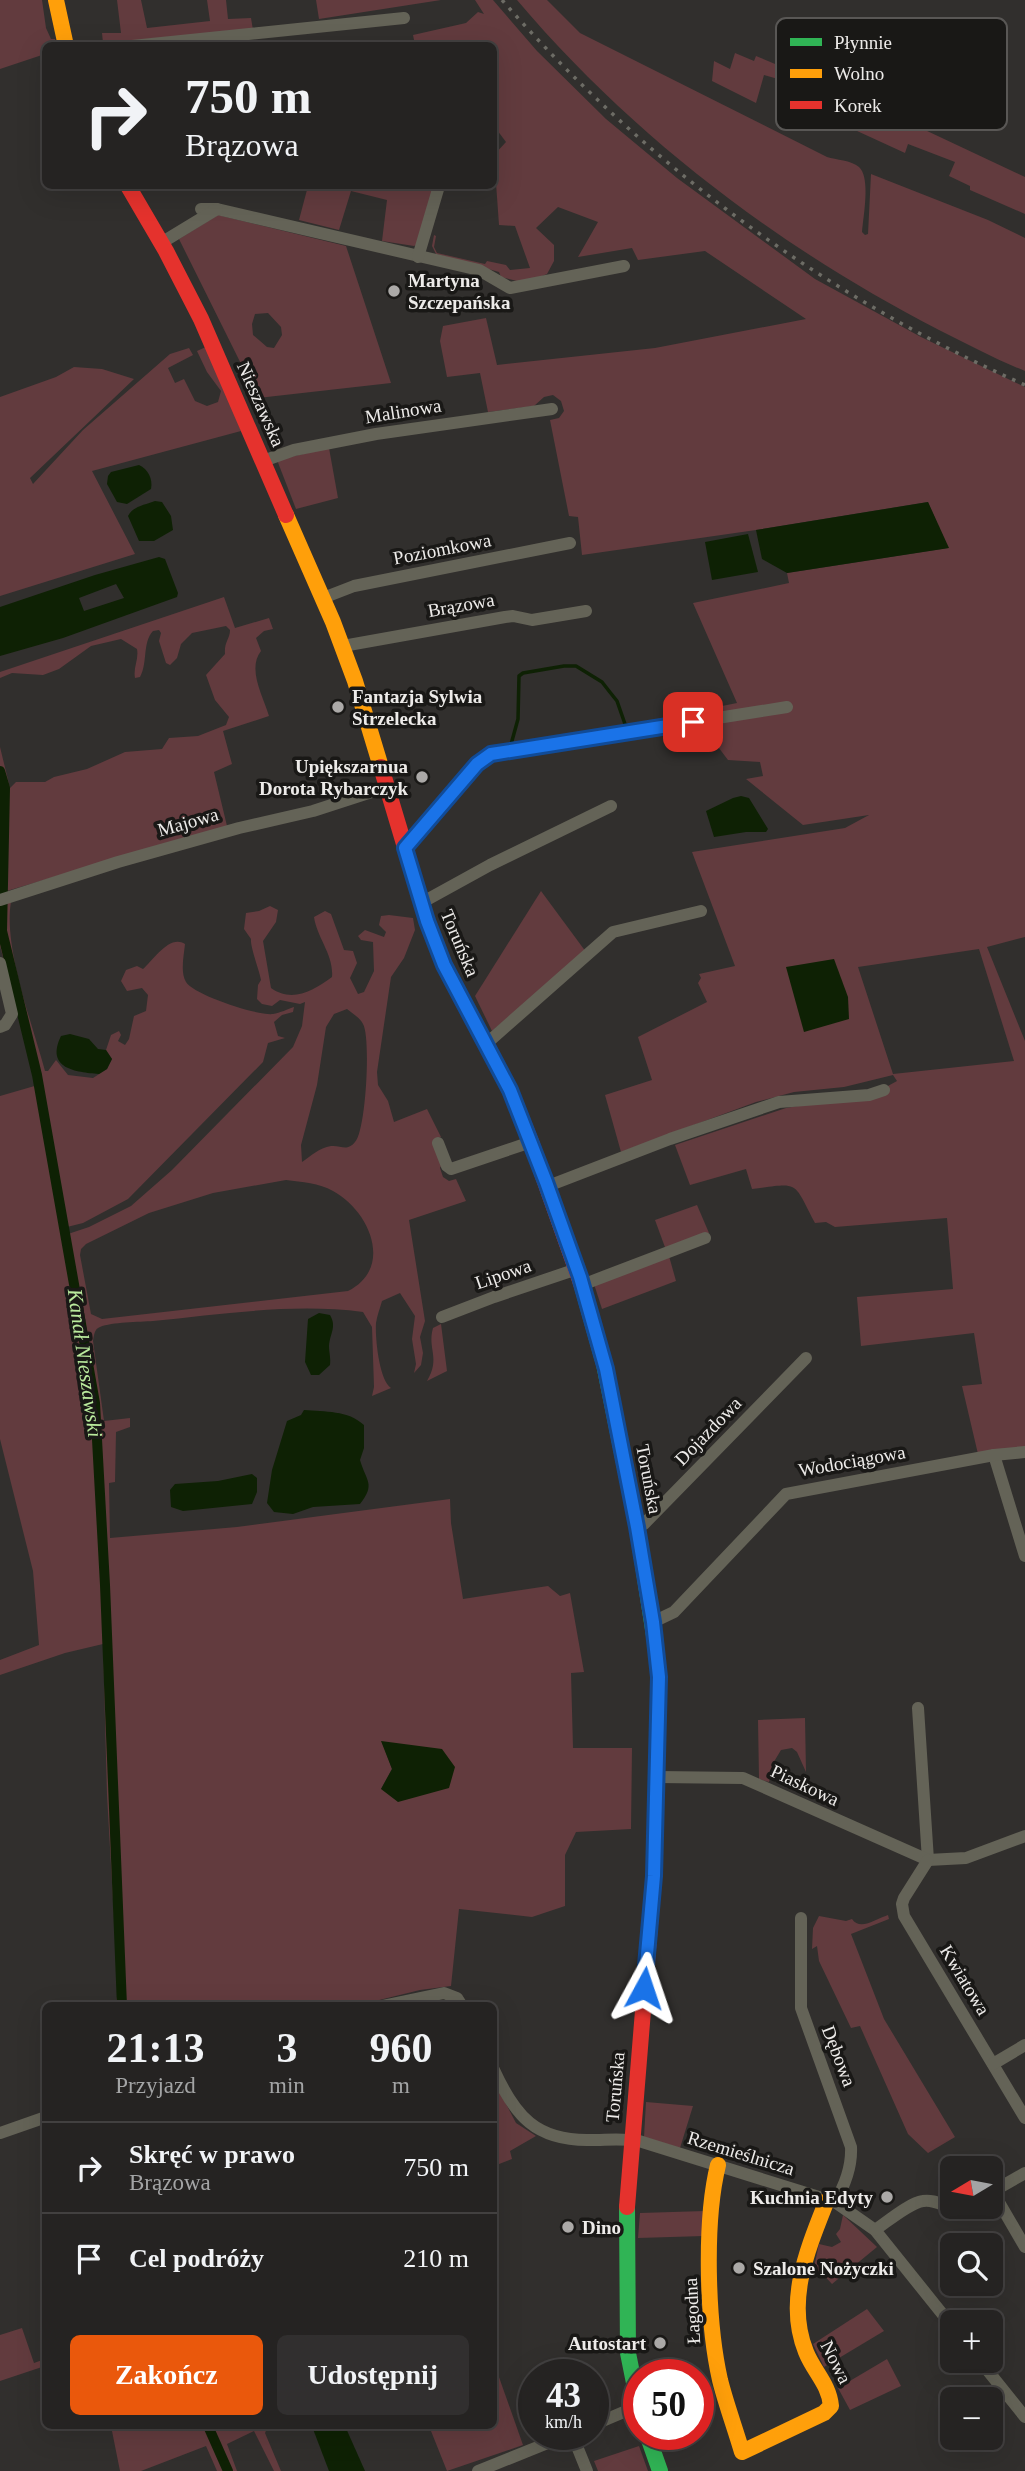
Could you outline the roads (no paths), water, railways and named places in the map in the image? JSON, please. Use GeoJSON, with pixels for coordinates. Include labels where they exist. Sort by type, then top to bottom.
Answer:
{"type":"FeatureCollection","features":[{"type":"Feature","properties":{"kind":"main road"},"geometry":{"type":"LineString","coordinates":[[56,0],[65,42]]}},
{"type":"Feature","properties":{"kind":"main road","name":"Nieszawska"},"geometry":{"type":"LineString","coordinates":[[130,189],[201,318],[343,646]]}},
{"type":"Feature","properties":{"kind":"main road","name":"Toruńska"},"geometry":{"type":"LineString","coordinates":[[343,646],[421,903],[444,965],[510,1090],[577,1269],[604,1364],[653,1622],[659,1677],[658,1777],[654,1876],[626,2216],[629,2359]]}},
{"type":"Feature","properties":{"kind":"main road","name":"Łagodna"},"geometry":{"type":"LineString","coordinates":[[718,2165],[713,2185],[711,2214],[711,2316],[720,2379],[741,2452]]}},
{"type":"Feature","properties":{"kind":"main road","name":"Nowa"},"geometry":{"type":"LineString","coordinates":[[741,2452],[824,2413],[831,2406],[826,2385],[804,2348],[798,2305],[801,2269],[831,2201]]}},
{"type":"Feature","properties":{"kind":"main road"},"geometry":{"type":"LineString","coordinates":[[653,2450],[660,2471]]}},
{"type":"Feature","properties":{"kind":"street"},"geometry":{"type":"LineString","coordinates":[[171,42],[404,18]]}},
{"type":"Feature","properties":{"kind":"street"},"geometry":{"type":"LineString","coordinates":[[418,257],[438,189]]}},
{"type":"Feature","properties":{"kind":"street"},"geometry":{"type":"LineString","coordinates":[[201,209],[218,209],[479,270],[510,288],[624,265]]}},
{"type":"Feature","properties":{"kind":"street"},"geometry":{"type":"LineString","coordinates":[[161,243],[218,209]]}},
{"type":"Feature","properties":{"kind":"street","name":"Malinowa"},"geometry":{"type":"LineString","coordinates":[[263,461],[294,450],[376,434],[551,409]]}},
{"type":"Feature","properties":{"kind":"street","name":"Poziomkowa"},"geometry":{"type":"LineString","coordinates":[[323,598],[354,586],[570,542]]}},
{"type":"Feature","properties":{"kind":"street","name":"Brązowa"},"geometry":{"type":"LineString","coordinates":[[343,646],[505,617],[532,620],[586,611]]}},
{"type":"Feature","properties":{"kind":"street"},"geometry":{"type":"LineString","coordinates":[[405,848],[477,764],[491,754],[787,707]]}},
{"type":"Feature","properties":{"kind":"street","name":"Majowa"},"geometry":{"type":"LineString","coordinates":[[5,899],[118,862],[239,828],[313,811],[387,787]]}},
{"type":"Feature","properties":{"kind":"street"},"geometry":{"type":"LineString","coordinates":[[421,903],[490,865],[611,806]]}},
{"type":"Feature","properties":{"kind":"street"},"geometry":{"type":"LineString","coordinates":[[486,1044],[613,933],[701,911]]}},
{"type":"Feature","properties":{"kind":"street"},"geometry":{"type":"LineString","coordinates":[[0,963],[12,1014],[5,1025],[0,1027]]}},
{"type":"Feature","properties":{"kind":"street"},"geometry":{"type":"LineString","coordinates":[[548,1186],[670,1139],[779,1102],[869,1095],[884,1090]]}},
{"type":"Feature","properties":{"kind":"street"},"geometry":{"type":"LineString","coordinates":[[438,1143],[447,1166],[451,1168],[531,1142]]}},
{"type":"Feature","properties":{"kind":"street"},"geometry":{"type":"LineString","coordinates":[[582,1285],[705,1238]]}},
{"type":"Feature","properties":{"kind":"street","name":"Lipowa"},"geometry":{"type":"LineString","coordinates":[[442,1317],[577,1269]]}},
{"type":"Feature","properties":{"kind":"street","name":"Dojazdowa"},"geometry":{"type":"LineString","coordinates":[[637,1527],[644,1524],[806,1359]]}},
{"type":"Feature","properties":{"kind":"street","name":"Wodociągowa"},"geometry":{"type":"LineString","coordinates":[[653,1622],[674,1612],[786,1494],[994,1455],[1025,1452]]}},
{"type":"Feature","properties":{"kind":"street"},"geometry":{"type":"LineString","coordinates":[[994,1455],[1025,1556]]}},
{"type":"Feature","properties":{"kind":"street"},"geometry":{"type":"LineString","coordinates":[[918,1709],[928,1860]]}},
{"type":"Feature","properties":{"kind":"street","name":"Piaskowa"},"geometry":{"type":"LineString","coordinates":[[658,1777],[743,1778],[928,1860],[966,1858],[1025,1836]]}},
{"type":"Feature","properties":{"kind":"street","name":"Kwiatowa"},"geometry":{"type":"LineString","coordinates":[[928,1860],[904,1898],[902,1912],[1025,2118]]}},
{"type":"Feature","properties":{"kind":"street","name":"Dębowa"},"geometry":{"type":"LineString","coordinates":[[801,1918],[800,2008],[852,2147],[844,2188],[831,2201]]}},
{"type":"Feature","properties":{"kind":"street"},"geometry":{"type":"LineString","coordinates":[[401,2002],[444,1993],[457,1998],[460,2002]]}},
{"type":"Feature","properties":{"kind":"street"},"geometry":{"type":"LineString","coordinates":[[993,2064],[1025,2045]]}},
{"type":"Feature","properties":{"kind":"street","name":"Rzemieślnicza"},"geometry":{"type":"LineString","coordinates":[[497,2077],[508,2101],[531,2125],[554,2135],[572,2140],[632,2140],[831,2201],[875,2230],[940,2311]]}},
{"type":"Feature","properties":{"kind":"street"},"geometry":{"type":"LineString","coordinates":[[0,2133],[42,2119]]}},
{"type":"Feature","properties":{"kind":"street"},"geometry":{"type":"LineString","coordinates":[[1003,2186],[1025,2173]]}},
{"type":"Feature","properties":{"kind":"street"},"geometry":{"type":"LineString","coordinates":[[875,2230],[922,2201],[940,2204]]}},
{"type":"Feature","properties":{"kind":"street"},"geometry":{"type":"LineString","coordinates":[[1003,2210],[1025,2247]]}},
{"type":"Feature","properties":{"kind":"street"},"geometry":{"type":"LineString","coordinates":[[990,2373],[1025,2417]]}},
{"type":"Feature","properties":{"kind":"street"},"geometry":{"type":"LineString","coordinates":[[478,2471],[531,2450]]}},
{"type":"Feature","properties":{"kind":"street"},"geometry":{"type":"LineString","coordinates":[[578,2450],[587,2471]]}},
{"type":"Feature","properties":{"kind":"waterway"},"geometry":{"type":"LineString","coordinates":[[510,748],[518,719],[519,676],[564,666],[576,666],[602,682],[617,701],[625,724],[632,728]]}},
{"type":"Feature","properties":{"kind":"waterway","name":"Kanał Nieszawski"},"geometry":{"type":"LineString","coordinates":[[0,771],[5,788],[2,931],[37,1075],[95,1403],[122,2002]]}},
{"type":"Feature","properties":{"kind":"waterway","name":"Kanał Nieszawski"},"geometry":{"type":"LineString","coordinates":[[209,2429],[228,2471]]}},
{"type":"Feature","properties":{"kind":"railway"},"geometry":{"type":"LineString","coordinates":[[502,0],[558,61],[617,118],[678,171],[742,221],[809,268],[879,311],[951,350],[1025,385]]}},
{"type":"Feature","properties":{"kind":"place","name":"Martyna Szczepańska"},"geometry":{"type":"Point","coordinates":[394,291]}},
{"type":"Feature","properties":{"kind":"place","name":"Fantazja Sylwia Strzelecka"},"geometry":{"type":"Point","coordinates":[338,707]}},
{"type":"Feature","properties":{"kind":"place","name":"Upiększarnua Dorota Rybarczyk"},"geometry":{"type":"Point","coordinates":[422,777]}},
{"type":"Feature","properties":{"kind":"place","name":"Kuchnia Edyty"},"geometry":{"type":"Point","coordinates":[887,2197]}},
{"type":"Feature","properties":{"kind":"place","name":"Dino"},"geometry":{"type":"Point","coordinates":[568,2227]}},
{"type":"Feature","properties":{"kind":"place","name":"Szalone Nożyczki"},"geometry":{"type":"Point","coordinates":[739,2268]}},
{"type":"Feature","properties":{"kind":"place","name":"Autostart"},"geometry":{"type":"Point","coordinates":[660,2343]}}]}
